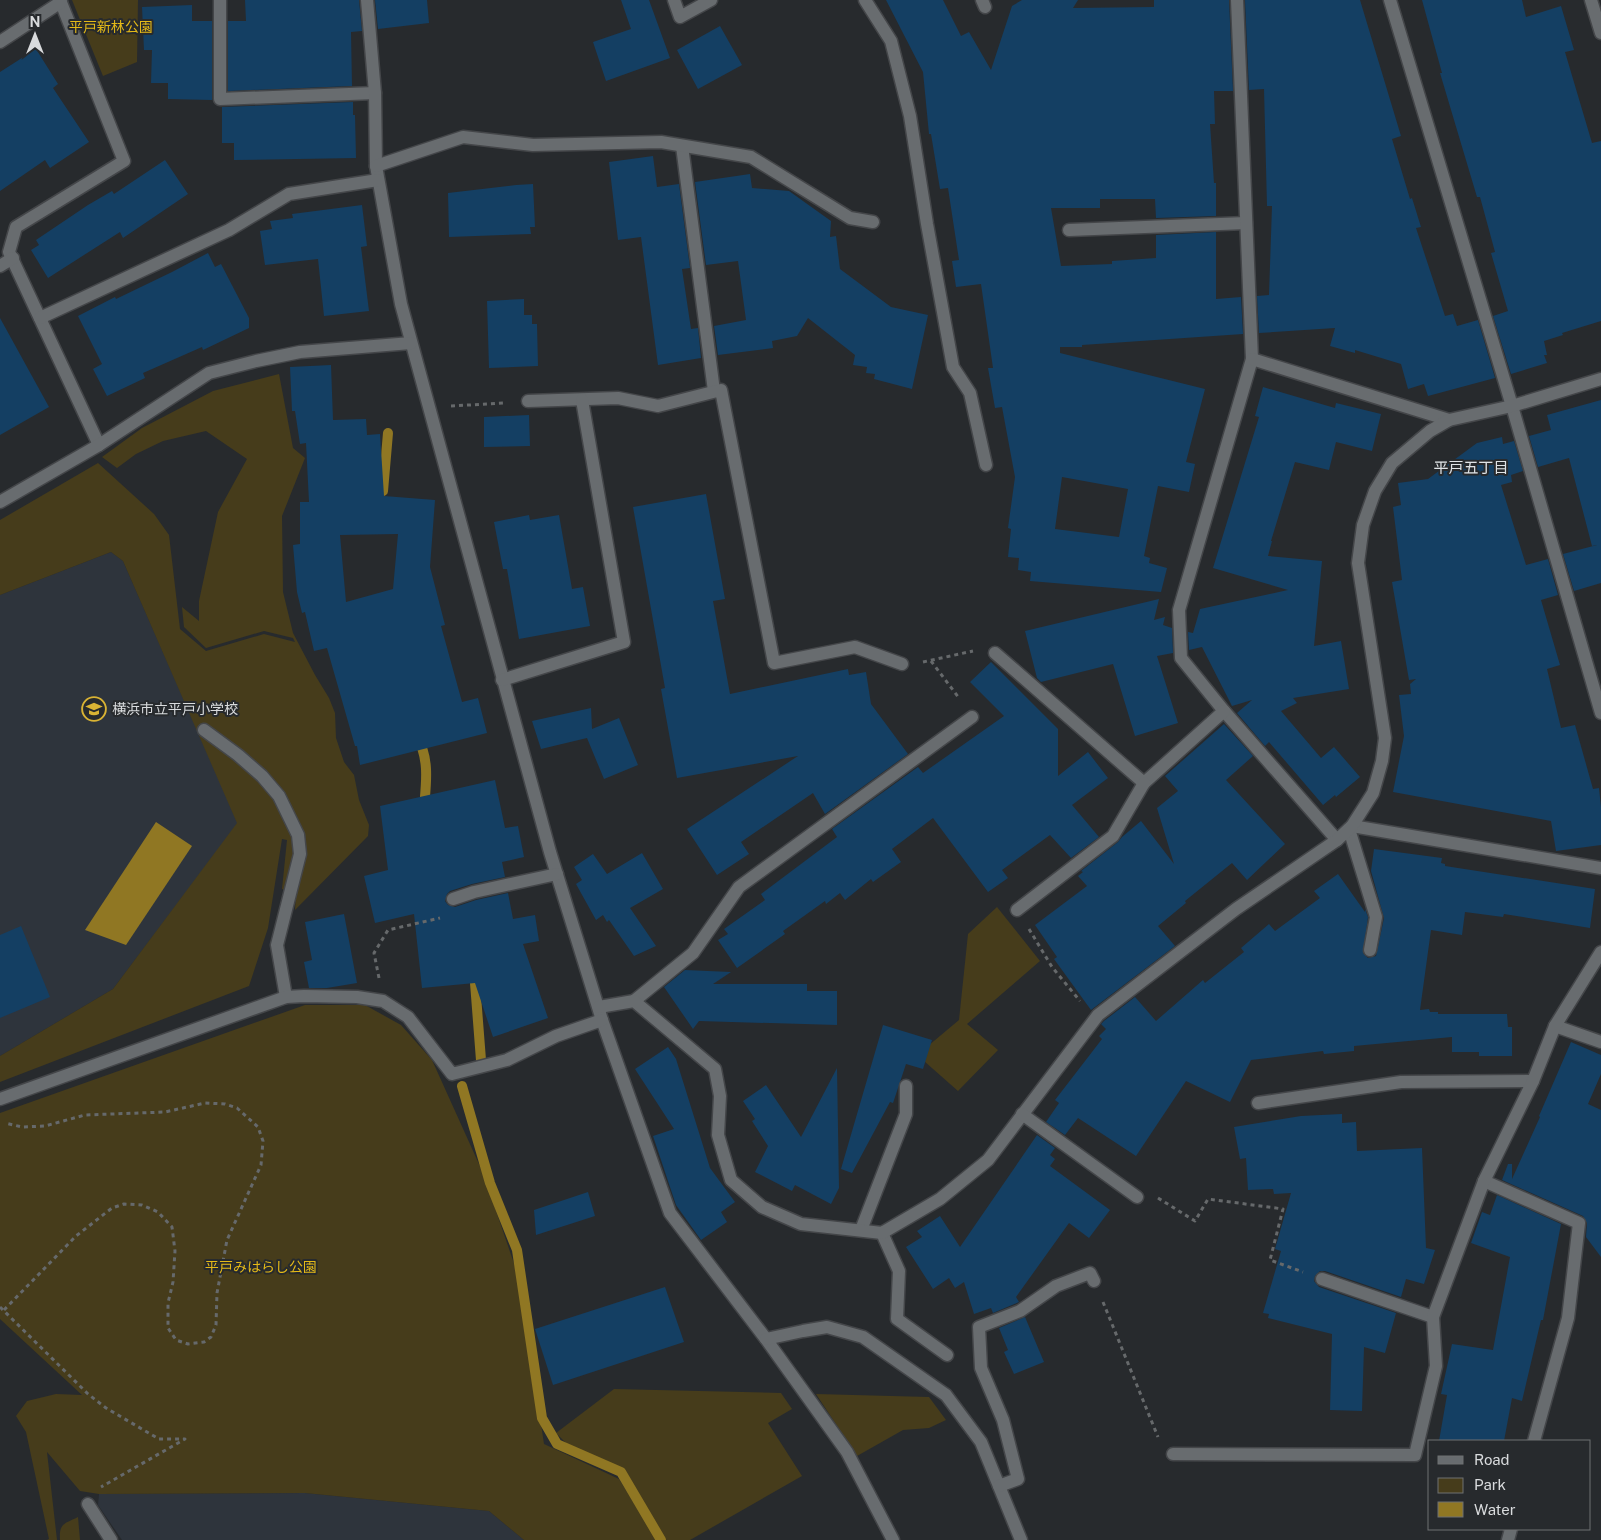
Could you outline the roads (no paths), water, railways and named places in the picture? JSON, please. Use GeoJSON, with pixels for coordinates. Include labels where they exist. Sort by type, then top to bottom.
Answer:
{"type":"FeatureCollection","features":[{"type":"Feature","properties":{"kind":"street"},"geometry":{"type":"LineString","coordinates":[[220,0],[220,99],[375,94]]}},
{"type":"Feature","properties":{"kind":"street"},"geometry":{"type":"LineString","coordinates":[[367,0],[375,94],[376,166],[400,304],[502,680],[557,874],[602,1020],[670,1213],[766,1339],[847,1452],[894,1540]]}},
{"type":"Feature","properties":{"kind":"street"},"geometry":{"type":"LineString","coordinates":[[674,0],[680,17],[711,0]]}},
{"type":"Feature","properties":{"kind":"street"},"geometry":{"type":"LineString","coordinates":[[865,0],[891,41],[910,116],[953,367],[970,393],[986,465]]}},
{"type":"Feature","properties":{"kind":"street"},"geometry":{"type":"LineString","coordinates":[[1238,0],[1252,359],[1179,610],[1181,658],[1224,711],[1337,840]]}},
{"type":"Feature","properties":{"kind":"street"},"geometry":{"type":"LineString","coordinates":[[1390,0],[1512,406],[1601,713]]}},
{"type":"Feature","properties":{"kind":"street"},"geometry":{"type":"LineString","coordinates":[[1592,0],[1601,33]]}},
{"type":"Feature","properties":{"kind":"street"},"geometry":{"type":"LineString","coordinates":[[0,42],[60,1],[124,161],[16,228],[9,252],[99,445]]}},
{"type":"Feature","properties":{"kind":"street"},"geometry":{"type":"LineString","coordinates":[[376,166],[463,137],[533,145],[661,142],[751,157],[850,218],[874,222]]}},
{"type":"Feature","properties":{"kind":"street"},"geometry":{"type":"LineString","coordinates":[[682,146],[714,391]]}},
{"type":"Feature","properties":{"kind":"street"},"geometry":{"type":"LineString","coordinates":[[40,318],[229,230],[289,194],[378,180]]}},
{"type":"Feature","properties":{"kind":"street"},"geometry":{"type":"LineString","coordinates":[[1069,230],[1246,223]]}},
{"type":"Feature","properties":{"kind":"street"},"geometry":{"type":"LineString","coordinates":[[0,266],[13,258]]}},
{"type":"Feature","properties":{"kind":"street"},"geometry":{"type":"LineString","coordinates":[[0,502],[99,445],[209,373],[300,352],[411,343]]}},
{"type":"Feature","properties":{"kind":"street"},"geometry":{"type":"LineString","coordinates":[[1252,359],[1449,420]]}},
{"type":"Feature","properties":{"kind":"street"},"geometry":{"type":"LineString","coordinates":[[634,1001],[715,1069],[720,1096],[718,1135],[731,1180],[762,1207],[801,1224],[882,1233],[940,1199],[988,1160],[1098,1015],[1236,909],[1337,840],[1351,828],[1374,793],[1382,762],[1385,738],[1358,563],[1363,526],[1375,491],[1392,463],[1430,431],[1449,420],[1512,406],[1601,379]]}},
{"type":"Feature","properties":{"kind":"street"},"geometry":{"type":"LineString","coordinates":[[528,401],[618,398],[658,406],[721,390],[774,663],[855,647],[902,664]]}},
{"type":"Feature","properties":{"kind":"street"},"geometry":{"type":"LineString","coordinates":[[502,680],[624,642],[582,400]]}},
{"type":"Feature","properties":{"kind":"street"},"geometry":{"type":"LineString","coordinates":[[995,652],[1144,783]]}},
{"type":"Feature","properties":{"kind":"street"},"geometry":{"type":"LineString","coordinates":[[1017,910],[1113,836],[1144,783],[1224,711]]}},
{"type":"Feature","properties":{"kind":"street"},"geometry":{"type":"LineString","coordinates":[[599,1007],[634,1001],[693,953],[739,888],[972,717]]}},
{"type":"Feature","properties":{"kind":"street"},"geometry":{"type":"LineString","coordinates":[[204,730],[238,755],[262,776],[280,796],[298,835],[300,854],[277,945],[286,998]]}},
{"type":"Feature","properties":{"kind":"street"},"geometry":{"type":"LineString","coordinates":[[1351,828],[1601,868]]}},
{"type":"Feature","properties":{"kind":"street"},"geometry":{"type":"LineString","coordinates":[[1351,828],[1376,917],[1370,950]]}},
{"type":"Feature","properties":{"kind":"street"},"geometry":{"type":"LineString","coordinates":[[453,899],[474,892],[557,874]]}},
{"type":"Feature","properties":{"kind":"street"},"geometry":{"type":"LineString","coordinates":[[1173,1454],[1415,1455],[1436,1366],[1433,1317],[1484,1181],[1533,1081],[1555,1026],[1601,952]]}},
{"type":"Feature","properties":{"kind":"street"},"geometry":{"type":"LineString","coordinates":[[0,1100],[286,998],[357,997],[383,1001],[408,1017],[452,1074],[507,1060],[556,1036],[602,1020]]}},
{"type":"Feature","properties":{"kind":"street"},"geometry":{"type":"LineString","coordinates":[[1555,1026],[1601,1042]]}},
{"type":"Feature","properties":{"kind":"street"},"geometry":{"type":"LineString","coordinates":[[1258,1103],[1401,1082],[1533,1081]]}},
{"type":"Feature","properties":{"kind":"street"},"geometry":{"type":"LineString","coordinates":[[861,1230],[906,1114],[906,1086]]}},
{"type":"Feature","properties":{"kind":"street"},"geometry":{"type":"LineString","coordinates":[[1022,1114],[1137,1197]]}},
{"type":"Feature","properties":{"kind":"street"},"geometry":{"type":"LineString","coordinates":[[1484,1181],[1579,1223],[1568,1318],[1534,1440]]}},
{"type":"Feature","properties":{"kind":"street"},"geometry":{"type":"LineString","coordinates":[[882,1233],[899,1271],[897,1320],[947,1355]]}},
{"type":"Feature","properties":{"kind":"street"},"geometry":{"type":"LineString","coordinates":[[999,1486],[1018,1479],[1003,1420],[981,1368],[979,1328],[1020,1312],[1056,1286],[1090,1273],[1094,1281]]}},
{"type":"Feature","properties":{"kind":"street"},"geometry":{"type":"LineString","coordinates":[[1322,1279],[1433,1317]]}},
{"type":"Feature","properties":{"kind":"street"},"geometry":{"type":"LineString","coordinates":[[766,1339],[827,1328],[862,1337],[946,1395],[981,1442],[1021,1540]]}},
{"type":"Feature","properties":{"kind":"street"},"geometry":{"type":"LineString","coordinates":[[88,1504],[110,1540]]}},
{"type":"Feature","properties":{"kind":"water"},"geometry":{"type":"Polygon","coordinates":[[[156,822],[192,846],[126,945],[85,930],[156,822]]]}},
{"type":"Feature","properties":{"kind":"waterway"},"geometry":{"type":"LineString","coordinates":[[383,491],[388,433]]}},
{"type":"Feature","properties":{"kind":"waterway"},"geometry":{"type":"LineString","coordinates":[[417,737],[424,754],[425,763],[424,808]]}},
{"type":"Feature","properties":{"kind":"waterway"},"geometry":{"type":"LineString","coordinates":[[474,970],[481,1060]]}},
{"type":"Feature","properties":{"kind":"waterway"},"geometry":{"type":"LineString","coordinates":[[462,1086],[490,1183],[517,1250],[542,1418],[557,1444],[621,1472],[661,1540]]}},
{"type":"Feature","properties":{"kind":"place","name":"横浜市立平戸小学校"},"geometry":{"type":"Point","coordinates":[94,709]}},
{"type":"Feature","properties":{"kind":"district","name":"平戸五丁目"},"geometry":{"type":"Point","coordinates":[1471,467]}},
{"type":"Feature","properties":{"kind":"park label","name":"平戸新林公園"},"geometry":{"type":"Point","coordinates":[111,27]}},
{"type":"Feature","properties":{"kind":"park label","name":"平戸みはらし公園"},"geometry":{"type":"Point","coordinates":[261,1267]}}]}
